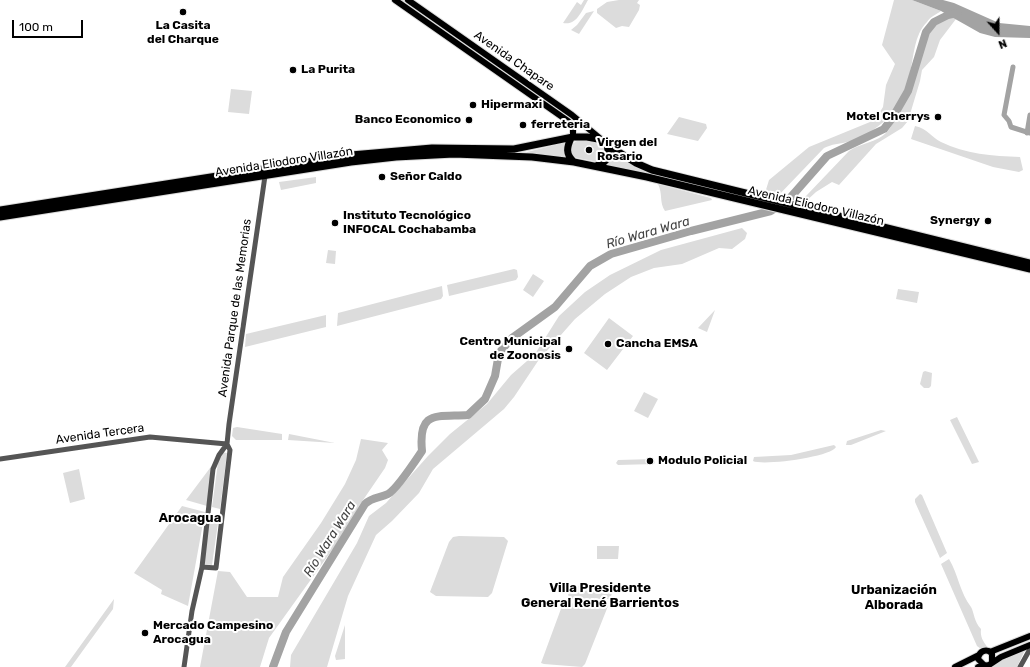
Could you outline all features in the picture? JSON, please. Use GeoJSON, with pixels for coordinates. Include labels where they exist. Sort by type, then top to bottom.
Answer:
{"type":"FeatureCollection","features":[{"type":"Feature","properties":{"kind":"highway"},"geometry":{"type":"LineString","coordinates":[[572,137],[592,138],[606,144],[609,157],[603,163],[596,166],[574,162],[568,156],[567,150],[572,137]]}},
{"type":"Feature","properties":{"kind":"highway","name":"Avenida Eliodoro Villazón"},"geometry":{"type":"LineString","coordinates":[[0,210],[350,155],[432,148],[514,149],[572,137]]}},
{"type":"Feature","properties":{"kind":"highway","name":"Avenida Eliodoro Villazón"},"geometry":{"type":"LineString","coordinates":[[606,144],[636,163],[652,170],[767,202],[788,211],[1030,270]]}},
{"type":"Feature","properties":{"kind":"highway","name":"Avenida Eliodoro Villazón"},"geometry":{"type":"LineString","coordinates":[[0,217],[358,161],[432,155],[472,154],[532,157],[574,162]]}},
{"type":"Feature","properties":{"kind":"highway","name":"Avenida Eliodoro Villazón"},"geometry":{"type":"LineString","coordinates":[[596,166],[767,202],[795,206],[1030,263]]}},
{"type":"Feature","properties":{"kind":"main road","name":"Avenida Chapare"},"geometry":{"type":"LineString","coordinates":[[395,0],[568,121]]}},
{"type":"Feature","properties":{"kind":"main road","name":"Avenida Chapare"},"geometry":{"type":"LineString","coordinates":[[408,0],[572,115],[606,144]]}},
{"type":"Feature","properties":{"kind":"main road"},"geometry":{"type":"LineString","coordinates":[[572,115],[568,121],[573,127],[572,137]]}},
{"type":"Feature","properties":{"kind":"main road"},"geometry":{"type":"LineString","coordinates":[[955,667],[984,651],[990,652],[1030,636]]}},
{"type":"Feature","properties":{"kind":"main road"},"geometry":{"type":"LineString","coordinates":[[979,655],[981,666],[989,665],[992,662],[1030,645]]}},
{"type":"Feature","properties":{"kind":"main road"},"geometry":{"type":"LineString","coordinates":[[990,652],[993,656],[992,662]]}},
{"type":"Feature","properties":{"kind":"street","name":"Avenida Parque de las Memorias"},"geometry":{"type":"LineString","coordinates":[[227,444],[265,176]]}},
{"type":"Feature","properties":{"kind":"street","name":"Avenida Tercera"},"geometry":{"type":"LineString","coordinates":[[0,459],[150,437],[227,444]]}},
{"type":"Feature","properties":{"kind":"street"},"geometry":{"type":"LineString","coordinates":[[184,667],[192,611],[202,567],[215,464],[221,451],[227,444],[230,450],[216,568],[202,567]]}},
{"type":"Feature","properties":{"kind":"street"},"geometry":{"type":"LineString","coordinates":[[1020,667],[1030,649]]}},
{"type":"Feature","properties":{"kind":"shaded area"},"geometry":{"type":"Polygon","coordinates":[[[400,0],[403,0],[470,47],[469,49],[400,0]]]}},
{"type":"Feature","properties":{"kind":"shaded area"},"geometry":{"type":"Polygon","coordinates":[[[584,0],[588,0],[575,20],[568,23],[563,23],[577,2],[581,5],[584,0]]]}},
{"type":"Feature","properties":{"kind":"shaded area"},"geometry":{"type":"Polygon","coordinates":[[[619,0],[639,0],[637,3],[640,5],[639,10],[629,27],[622,26],[616,28],[597,13],[597,9],[607,2],[619,0]]]}},
{"type":"Feature","properties":{"kind":"shaded area"},"geometry":{"type":"Polygon","coordinates":[[[894,0],[912,0],[941,11],[928,20],[919,33],[907,86],[895,110],[882,123],[863,136],[853,141],[824,148],[777,197],[765,193],[769,180],[809,147],[870,122],[878,115],[883,107],[886,85],[895,64],[882,45],[894,0]]]}},
{"type":"Feature","properties":{"kind":"shaded area"},"geometry":{"type":"Polygon","coordinates":[[[912,0],[943,0],[954,3],[999,23],[1030,26],[1030,38],[995,37],[980,33],[941,11],[912,0]]]}},
{"type":"Feature","properties":{"kind":"shaded area"},"geometry":{"type":"Polygon","coordinates":[[[594,11],[579,34],[571,30],[586,13],[594,11]]]}},
{"type":"Feature","properties":{"kind":"shaded area"},"geometry":{"type":"Polygon","coordinates":[[[954,18],[956,19],[940,40],[934,57],[922,70],[908,121],[902,128],[876,144],[839,185],[832,182],[816,192],[804,203],[799,201],[806,196],[849,151],[881,137],[886,133],[904,104],[910,91],[926,36],[930,29],[939,21],[954,18]]]}},
{"type":"Feature","properties":{"kind":"shaded area"},"geometry":{"type":"Polygon","coordinates":[[[231,89],[252,91],[249,114],[228,112],[231,89]]]}},
{"type":"Feature","properties":{"kind":"shaded area"},"geometry":{"type":"Polygon","coordinates":[[[679,117],[706,124],[707,128],[698,141],[667,134],[679,117]]]}},
{"type":"Feature","properties":{"kind":"shaded area"},"geometry":{"type":"Polygon","coordinates":[[[915,126],[923,129],[941,142],[969,152],[1020,157],[1023,170],[1019,172],[993,167],[911,139],[915,126]]]}},
{"type":"Feature","properties":{"kind":"shaded area"},"geometry":{"type":"Polygon","coordinates":[[[577,141],[592,142],[606,148],[605,159],[598,162],[573,157],[570,150],[572,144],[577,141]]]}},
{"type":"Feature","properties":{"kind":"shaded area"},"geometry":{"type":"Polygon","coordinates":[[[567,142],[564,147],[565,157],[527,154],[527,152],[567,142]]]}},
{"type":"Feature","properties":{"kind":"shaded area"},"geometry":{"type":"Polygon","coordinates":[[[613,153],[637,168],[663,178],[607,165],[612,159],[613,153]]]}},
{"type":"Feature","properties":{"kind":"shaded area"},"geometry":{"type":"Polygon","coordinates":[[[316,177],[316,183],[281,190],[279,182],[316,177]]]}},
{"type":"Feature","properties":{"kind":"shaded area"},"geometry":{"type":"Polygon","coordinates":[[[658,184],[711,198],[712,200],[665,211],[658,184]]]}},
{"type":"Feature","properties":{"kind":"shaded area"},"geometry":{"type":"Polygon","coordinates":[[[742,228],[747,233],[745,239],[732,249],[719,248],[682,264],[654,268],[631,277],[605,294],[575,319],[538,361],[514,397],[504,409],[433,469],[419,493],[376,535],[348,596],[327,667],[290,667],[291,655],[357,543],[369,516],[386,503],[450,434],[487,404],[511,375],[535,354],[559,316],[585,292],[610,275],[661,250],[742,228]]]}},
{"type":"Feature","properties":{"kind":"shaded area"},"geometry":{"type":"Polygon","coordinates":[[[328,250],[336,251],[335,264],[326,263],[328,250]]]}},
{"type":"Feature","properties":{"kind":"shaded area"},"geometry":{"type":"Polygon","coordinates":[[[514,269],[517,270],[518,277],[516,280],[449,296],[447,285],[514,269]]]}},
{"type":"Feature","properties":{"kind":"shaded area"},"geometry":{"type":"Polygon","coordinates":[[[533,274],[544,281],[533,297],[523,290],[533,274]]]}},
{"type":"Feature","properties":{"kind":"shaded area"},"geometry":{"type":"Polygon","coordinates":[[[442,286],[443,296],[441,299],[337,326],[338,313],[442,286]]]}},
{"type":"Feature","properties":{"kind":"shaded area"},"geometry":{"type":"Polygon","coordinates":[[[898,289],[919,292],[917,303],[896,299],[898,289]]]}},
{"type":"Feature","properties":{"kind":"shaded area"},"geometry":{"type":"Polygon","coordinates":[[[715,310],[707,332],[698,328],[715,310]]]}},
{"type":"Feature","properties":{"kind":"shaded area"},"geometry":{"type":"Polygon","coordinates":[[[326,315],[326,327],[245,347],[246,334],[326,315]]]}},
{"type":"Feature","properties":{"kind":"shaded area","name":"Cancha EMSA"},"geometry":{"type":"Polygon","coordinates":[[[609,318],[633,336],[607,370],[584,353],[609,318]]]}},
{"type":"Feature","properties":{"kind":"shaded area"},"geometry":{"type":"Polygon","coordinates":[[[925,371],[932,373],[931,386],[929,388],[924,388],[920,384],[923,372],[925,371]]]}},
{"type":"Feature","properties":{"kind":"shaded area"},"geometry":{"type":"Polygon","coordinates":[[[644,392],[658,399],[648,418],[634,411],[644,392]]]}},
{"type":"Feature","properties":{"kind":"shaded area"},"geometry":{"type":"Polygon","coordinates":[[[957,417],[979,462],[972,464],[950,420],[957,417]]]}},
{"type":"Feature","properties":{"kind":"shaded area"},"geometry":{"type":"Polygon","coordinates":[[[237,427],[282,434],[282,440],[236,440],[232,436],[233,428],[237,427]]]}},
{"type":"Feature","properties":{"kind":"shaded area"},"geometry":{"type":"Polygon","coordinates":[[[881,430],[886,431],[851,445],[846,445],[847,441],[881,430]]]}},
{"type":"Feature","properties":{"kind":"shaded area"},"geometry":{"type":"Polygon","coordinates":[[[289,434],[335,443],[288,440],[289,434]]]}},
{"type":"Feature","properties":{"kind":"shaded area"},"geometry":{"type":"Polygon","coordinates":[[[361,439],[388,443],[382,450],[388,460],[385,468],[359,506],[350,525],[269,638],[260,667],[200,667],[218,571],[230,572],[247,597],[278,597],[283,577],[321,523],[345,484],[356,460],[361,439]]]}},
{"type":"Feature","properties":{"kind":"shaded area"},"geometry":{"type":"Polygon","coordinates":[[[834,445],[836,447],[831,451],[796,460],[769,462],[753,461],[754,457],[791,455],[834,445]]]}},
{"type":"Feature","properties":{"kind":"shaded area"},"geometry":{"type":"Polygon","coordinates":[[[222,452],[227,453],[220,509],[212,507],[219,455],[222,452]]]}},
{"type":"Feature","properties":{"kind":"shaded area"},"geometry":{"type":"Polygon","coordinates":[[[730,457],[731,461],[729,462],[691,462],[692,458],[730,457]]]}},
{"type":"Feature","properties":{"kind":"shaded area"},"geometry":{"type":"Polygon","coordinates":[[[654,459],[654,464],[618,465],[616,463],[618,460],[654,459]]]}},
{"type":"Feature","properties":{"kind":"shaded area"},"geometry":{"type":"Polygon","coordinates":[[[213,464],[207,506],[186,500],[213,464]]]}},
{"type":"Feature","properties":{"kind":"shaded area"},"geometry":{"type":"Polygon","coordinates":[[[79,469],[85,499],[70,503],[63,473],[79,469]]]}},
{"type":"Feature","properties":{"kind":"shaded area"},"geometry":{"type":"Polygon","coordinates":[[[920,494],[922,495],[947,553],[940,558],[915,502],[915,499],[920,494]]]}},
{"type":"Feature","properties":{"kind":"shaded area"},"geometry":{"type":"Polygon","coordinates":[[[182,506],[205,512],[188,606],[161,594],[162,590],[134,573],[182,506]]]}},
{"type":"Feature","properties":{"kind":"shaded area"},"geometry":{"type":"Polygon","coordinates":[[[210,514],[219,516],[212,565],[203,564],[210,514]]]}},
{"type":"Feature","properties":{"kind":"shaded area"},"geometry":{"type":"Polygon","coordinates":[[[453,537],[504,537],[508,541],[492,593],[488,597],[436,596],[430,592],[449,542],[453,537]]]}},
{"type":"Feature","properties":{"kind":"shaded area"},"geometry":{"type":"Polygon","coordinates":[[[597,546],[619,546],[618,559],[597,559],[597,546]]]}},
{"type":"Feature","properties":{"kind":"shaded area"},"geometry":{"type":"Polygon","coordinates":[[[949,559],[964,596],[981,629],[982,639],[988,648],[981,649],[977,646],[941,564],[949,559]]]}},
{"type":"Feature","properties":{"kind":"shaded area"},"geometry":{"type":"Polygon","coordinates":[[[615,585],[610,599],[571,599],[568,595],[572,586],[615,585]]]}},
{"type":"Feature","properties":{"kind":"shaded area"},"geometry":{"type":"Polygon","coordinates":[[[114,599],[113,609],[71,667],[65,667],[114,599]]]}},
{"type":"Feature","properties":{"kind":"shaded area"},"geometry":{"type":"Polygon","coordinates":[[[566,603],[608,606],[585,664],[582,667],[541,663],[562,606],[566,603]]]}},
{"type":"Feature","properties":{"kind":"shaded area"},"geometry":{"type":"Polygon","coordinates":[[[345,625],[345,659],[336,660],[335,656],[345,625]]]}},
{"type":"Feature","properties":{"kind":"shaded area"},"geometry":{"type":"Polygon","coordinates":[[[1025,650],[1017,667],[993,667],[1001,660],[1025,650]]]}},
{"type":"Feature","properties":{"kind":"waterway","name":"Río Wara Wara"},"geometry":{"type":"LineString","coordinates":[[273,667],[286,632],[365,504],[373,499],[388,494],[396,487],[406,474],[422,451],[423,428],[426,422],[438,416],[468,415],[485,399],[495,376],[499,353],[512,338],[555,307],[590,266],[611,254],[691,231],[771,211],[790,198],[827,156],[884,129],[893,117],[908,91],[926,32],[934,22],[948,15],[958,13]]}},
{"type":"Feature","properties":{"kind":"waterway"},"geometry":{"type":"LineString","coordinates":[[1013,67],[1004,115],[1009,121],[1011,127],[1030,133]]}},
{"type":"Feature","properties":{"kind":"waterway"},"geometry":{"type":"LineString","coordinates":[[1027,133],[1030,115]]}},
{"type":"Feature","properties":{"kind":"place","name":"La Casita del Charque"},"geometry":{"type":"Point","coordinates":[183,12]}},
{"type":"Feature","properties":{"kind":"place","name":"La Purita"},"geometry":{"type":"Point","coordinates":[293,70]}},
{"type":"Feature","properties":{"kind":"place","name":"Hipermaxi"},"geometry":{"type":"Point","coordinates":[473,105]}},
{"type":"Feature","properties":{"kind":"place","name":"Motel Cherrys"},"geometry":{"type":"Point","coordinates":[938,117]}},
{"type":"Feature","properties":{"kind":"place","name":"Banco Economico"},"geometry":{"type":"Point","coordinates":[469,120]}},
{"type":"Feature","properties":{"kind":"place","name":"ferreteria"},"geometry":{"type":"Point","coordinates":[523,125]}},
{"type":"Feature","properties":{"kind":"place","name":"Virgen del Rosario"},"geometry":{"type":"Point","coordinates":[589,150]}},
{"type":"Feature","properties":{"kind":"place","name":"Señor Caldo"},"geometry":{"type":"Point","coordinates":[382,177]}},
{"type":"Feature","properties":{"kind":"place","name":"Synergy"},"geometry":{"type":"Point","coordinates":[988,221]}},
{"type":"Feature","properties":{"kind":"place","name":"Instituto Tecnológico INFOCAL Cochabamba"},"geometry":{"type":"Point","coordinates":[335,223]}},
{"type":"Feature","properties":{"kind":"place","name":"Cancha EMSA"},"geometry":{"type":"Point","coordinates":[608,344]}},
{"type":"Feature","properties":{"kind":"place","name":"Centro Municipal de Zoonosis"},"geometry":{"type":"Point","coordinates":[569,349]}},
{"type":"Feature","properties":{"kind":"place","name":"Modulo Policial"},"geometry":{"type":"Point","coordinates":[650,461]}},
{"type":"Feature","properties":{"kind":"place","name":"Mercado Campesino Arocagua"},"geometry":{"type":"Point","coordinates":[145,633]}},
{"type":"Feature","properties":{"kind":"district","name":"Arocagua"},"geometry":{"type":"Point","coordinates":[190,518]}},
{"type":"Feature","properties":{"kind":"district","name":"Villa Presidente General René Barrientos"},"geometry":{"type":"Point","coordinates":[600,596]}},
{"type":"Feature","properties":{"kind":"district","name":"Urbanización Alborada"},"geometry":{"type":"Point","coordinates":[894,598]}}]}
